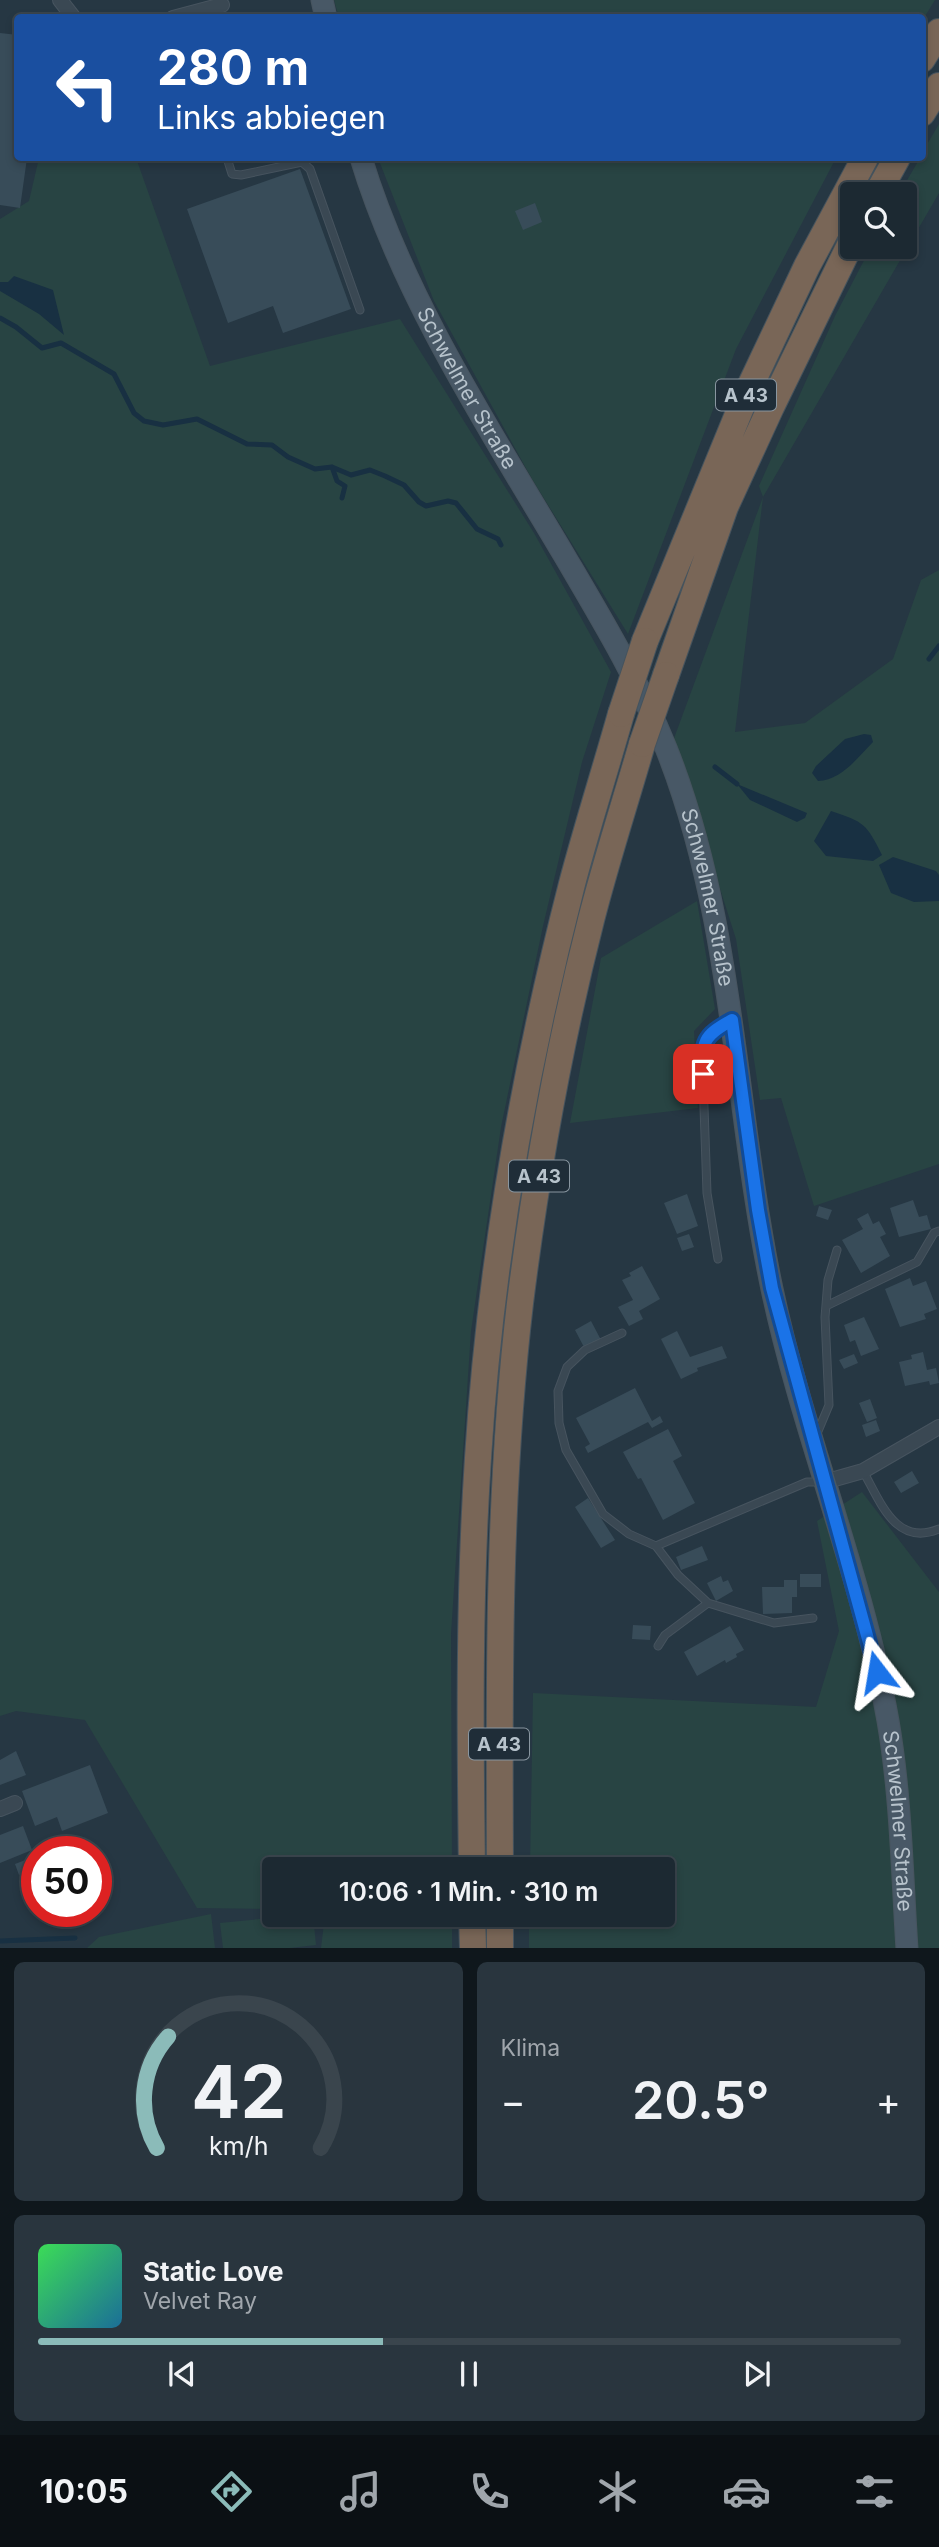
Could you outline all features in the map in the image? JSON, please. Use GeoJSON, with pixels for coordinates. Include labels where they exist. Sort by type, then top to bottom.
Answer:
{"type":"FeatureCollection","features":[{"type":"Feature","properties":{"kind":"highway"},"geometry":{"type":"LineString","coordinates":[[926,53],[939,32]]}},
{"type":"Feature","properties":{"kind":"highway"},"geometry":{"type":"LineString","coordinates":[[926,107],[939,86]]}},
{"type":"Feature","properties":{"kind":"highway","name":"A 43"},"geometry":{"type":"LineString","coordinates":[[472,1857],[470,1702],[478,1457],[493,1307],[513,1161],[572,883],[645,641],[746,395],[807,266],[863,161]]}},
{"type":"Feature","properties":{"kind":"highway"},"geometry":{"type":"LineString","coordinates":[[884,182],[895,161]]}},
{"type":"Feature","properties":{"kind":"highway","name":"A 43"},"geometry":{"type":"LineString","coordinates":[[500,1857],[499,1618],[506,1462],[520,1303],[537,1185],[566,1029],[591,919],[642,744],[726,507],[843,259]]}},
{"type":"Feature","properties":{"kind":"highway"},"geometry":{"type":"LineString","coordinates":[[472,1927],[473,1948]]}},
{"type":"Feature","properties":{"kind":"highway"},"geometry":{"type":"LineString","coordinates":[[500,1927],[500,1948]]}},
{"type":"Feature","properties":{"kind":"main road","name":"Schwelmer Straße"},"geometry":{"type":"LineString","coordinates":[[362,161],[391,238],[416,293],[468,391],[618,647],[666,747],[701,859],[732,1020],[758,1210],[772,1288],[824,1482],[859,1598],[888,1721],[896,1780],[906,1948]]}},
{"type":"Feature","properties":{"kind":"street"},"geometry":{"type":"LineString","coordinates":[[60,0],[72,14]]}},
{"type":"Feature","properties":{"kind":"street"},"geometry":{"type":"LineString","coordinates":[[188,14],[222,5]]}},
{"type":"Feature","properties":{"kind":"street"},"geometry":{"type":"LineString","coordinates":[[824,1482],[863,1471],[939,1427]]}},
{"type":"Feature","properties":{"kind":"street"},"geometry":{"type":"LineString","coordinates":[[0,1810],[16,1803]]}},
{"type":"Feature","properties":{"kind":"lane"},"geometry":{"type":"LineString","coordinates":[[228,161],[232,174],[241,175],[302,162],[310,169],[360,310]]}},
{"type":"Feature","properties":{"kind":"lane"},"geometry":{"type":"LineString","coordinates":[[718,1259],[707,1194],[702,1050],[710,1032],[732,1020]]}},
{"type":"Feature","properties":{"kind":"lane"},"geometry":{"type":"LineString","coordinates":[[826,1306],[917,1262],[934,1233],[939,1231]]}},
{"type":"Feature","properties":{"kind":"lane"},"geometry":{"type":"LineString","coordinates":[[814,1443],[829,1405],[825,1357],[826,1306],[828,1280],[837,1250]]}},
{"type":"Feature","properties":{"kind":"lane"},"geometry":{"type":"LineString","coordinates":[[622,1333],[585,1350],[567,1367],[558,1391],[559,1423],[566,1450],[603,1514],[629,1534],[656,1546],[678,1575],[708,1603],[774,1623],[813,1618]]}},
{"type":"Feature","properties":{"kind":"lane"},"geometry":{"type":"LineString","coordinates":[[863,1471],[888,1514],[903,1530],[915,1535],[925,1535],[939,1529]]}},
{"type":"Feature","properties":{"kind":"lane"},"geometry":{"type":"LineString","coordinates":[[656,1546],[807,1482],[824,1482]]}},
{"type":"Feature","properties":{"kind":"lane"},"geometry":{"type":"LineString","coordinates":[[658,1646],[665,1635],[708,1603]]}},
{"type":"Feature","properties":{"kind":"green space"},"geometry":{"type":"Polygon","coordinates":[[[334,0],[935,0],[926,15],[338,14],[334,0]]]}},
{"type":"Feature","properties":{"kind":"green space"},"geometry":{"type":"Polygon","coordinates":[[[939,124],[939,193],[917,231],[917,182],[906,182],[918,161],[926,161],[926,146],[939,124]]]}},
{"type":"Feature","properties":{"kind":"green space"},"geometry":{"type":"Polygon","coordinates":[[[38,161],[137,161],[210,366],[400,319],[534,533],[611,672],[582,762],[543,926],[501,1127],[471,1331],[451,1634],[452,1857],[262,1857],[262,1909],[197,1908],[85,1720],[16,1711],[0,1716],[0,219],[29,201],[38,161]]]}},
{"type":"Feature","properties":{"kind":"green space"},"geometry":{"type":"Polygon","coordinates":[[[379,161],[834,161],[736,349],[628,634],[532,479],[434,301],[379,161]]]}},
{"type":"Feature","properties":{"kind":"green space"},"geometry":{"type":"Polygon","coordinates":[[[865,259],[901,259],[763,497],[759,486],[835,316],[865,259]]]}},
{"type":"Feature","properties":{"kind":"green space"},"geometry":{"type":"Polygon","coordinates":[[[763,497],[735,732],[805,723],[893,659],[921,580],[939,570],[939,1164],[814,1206],[781,1098],[760,1100],[736,939],[673,741],[763,497]]]}},
{"type":"Feature","properties":{"kind":"green space"},"geometry":{"type":"Polygon","coordinates":[[[697,901],[715,1009],[694,1031],[698,1108],[570,1123],[601,958],[697,901]]]}},
{"type":"Feature","properties":{"kind":"green space"},"geometry":{"type":"Polygon","coordinates":[[[862,1492],[939,1592],[939,1948],[529,1948],[529,1927],[675,1927],[675,1857],[530,1857],[533,1693],[816,1707],[839,1631],[817,1521],[862,1492]]]}},
{"type":"Feature","properties":{"kind":"green space"},"geometry":{"type":"Polygon","coordinates":[[[211,1914],[215,1948],[87,1948],[99,1937],[211,1914]]]}},
{"type":"Feature","properties":{"kind":"green space"},"geometry":{"type":"Polygon","coordinates":[[[262,1919],[262,1927],[314,1927],[316,1945],[290,1948],[223,1948],[220,1923],[262,1919]]]}},
{"type":"Feature","properties":{"kind":"green space"},"geometry":{"type":"Polygon","coordinates":[[[324,1927],[452,1927],[452,1948],[321,1948],[324,1927]]]}},
{"type":"Feature","properties":{"kind":"water"},"geometry":{"type":"Polygon","coordinates":[[[14,276],[53,290],[64,335],[39,314],[0,291],[0,282],[8,282],[14,276]]]}},
{"type":"Feature","properties":{"kind":"water"},"geometry":{"type":"Polygon","coordinates":[[[871,735],[873,742],[855,761],[834,777],[818,781],[812,773],[816,766],[845,739],[871,735]]]}},
{"type":"Feature","properties":{"kind":"water"},"geometry":{"type":"Polygon","coordinates":[[[737,784],[807,813],[805,818],[797,822],[750,800],[737,784]]]}},
{"type":"Feature","properties":{"kind":"water"},"geometry":{"type":"Polygon","coordinates":[[[831,811],[863,825],[882,855],[873,861],[826,856],[814,841],[831,811]]]}},
{"type":"Feature","properties":{"kind":"water"},"geometry":{"type":"Polygon","coordinates":[[[893,857],[936,871],[939,875],[939,901],[914,902],[891,893],[879,865],[893,857]]]}},
{"type":"Feature","properties":{"kind":"building"},"geometry":{"type":"Polygon","coordinates":[[[0,33],[14,35],[14,161],[27,161],[20,208],[0,205],[0,33]]]}},
{"type":"Feature","properties":{"kind":"building"},"geometry":{"type":"Polygon","coordinates":[[[300,169],[351,309],[283,333],[273,306],[228,323],[187,209],[300,169]]]}},
{"type":"Feature","properties":{"kind":"building"},"geometry":{"type":"Polygon","coordinates":[[[535,203],[542,222],[523,230],[515,211],[535,203]]]}},
{"type":"Feature","properties":{"kind":"building"},"geometry":{"type":"Polygon","coordinates":[[[687,1194],[698,1226],[677,1234],[664,1203],[687,1194]]]}},
{"type":"Feature","properties":{"kind":"building"},"geometry":{"type":"Polygon","coordinates":[[[913,1200],[919,1217],[927,1215],[931,1229],[899,1237],[890,1208],[913,1200]]]}},
{"type":"Feature","properties":{"kind":"building"},"geometry":{"type":"Polygon","coordinates":[[[819,1206],[832,1210],[828,1220],[816,1216],[819,1206]]]}},
{"type":"Feature","properties":{"kind":"building"},"geometry":{"type":"Polygon","coordinates":[[[868,1213],[873,1224],[879,1221],[886,1234],[880,1237],[890,1256],[861,1273],[842,1240],[863,1229],[857,1219],[868,1213]]]}},
{"type":"Feature","properties":{"kind":"building"},"geometry":{"type":"Polygon","coordinates":[[[689,1234],[694,1247],[682,1251],[677,1238],[689,1234]]]}},
{"type":"Feature","properties":{"kind":"building"},"geometry":{"type":"Polygon","coordinates":[[[642,1266],[660,1299],[639,1311],[643,1319],[629,1326],[618,1307],[633,1300],[622,1280],[642,1266]]]}},
{"type":"Feature","properties":{"kind":"building"},"geometry":{"type":"Polygon","coordinates":[[[910,1278],[913,1286],[926,1281],[937,1309],[924,1314],[926,1319],[900,1327],[885,1289],[910,1278]]]}},
{"type":"Feature","properties":{"kind":"building"},"geometry":{"type":"Polygon","coordinates":[[[864,1317],[879,1349],[861,1356],[855,1340],[850,1342],[844,1325],[864,1317]]]}},
{"type":"Feature","properties":{"kind":"building"},"geometry":{"type":"Polygon","coordinates":[[[591,1321],[601,1340],[585,1349],[575,1330],[591,1321]]]}},
{"type":"Feature","properties":{"kind":"building"},"geometry":{"type":"Polygon","coordinates":[[[677,1331],[690,1357],[722,1346],[727,1358],[697,1368],[698,1371],[681,1379],[661,1339],[677,1331]]]}},
{"type":"Feature","properties":{"kind":"building"},"geometry":{"type":"Polygon","coordinates":[[[923,1352],[927,1370],[936,1368],[939,1383],[930,1385],[929,1381],[905,1386],[899,1362],[912,1359],[911,1355],[923,1352]]]}},
{"type":"Feature","properties":{"kind":"building"},"geometry":{"type":"Polygon","coordinates":[[[854,1354],[858,1363],[844,1369],[839,1360],[854,1354]]]}},
{"type":"Feature","properties":{"kind":"building"},"geometry":{"type":"Polygon","coordinates":[[[635,1388],[652,1421],[660,1416],[663,1422],[652,1428],[648,1422],[588,1453],[585,1447],[590,1444],[576,1418],[635,1388]]]}},
{"type":"Feature","properties":{"kind":"building"},"geometry":{"type":"Polygon","coordinates":[[[870,1399],[877,1418],[867,1422],[859,1403],[870,1399]]]}},
{"type":"Feature","properties":{"kind":"building"},"geometry":{"type":"Polygon","coordinates":[[[876,1420],[880,1431],[866,1437],[862,1425],[876,1420]]]}},
{"type":"Feature","properties":{"kind":"building"},"geometry":{"type":"Polygon","coordinates":[[[668,1429],[682,1456],[673,1461],[695,1503],[663,1520],[641,1478],[638,1479],[623,1452],[668,1429]]]}},
{"type":"Feature","properties":{"kind":"building"},"geometry":{"type":"Polygon","coordinates":[[[912,1471],[919,1483],[901,1493],[894,1482],[912,1471]]]}},
{"type":"Feature","properties":{"kind":"building"},"geometry":{"type":"Polygon","coordinates":[[[588,1498],[615,1540],[601,1548],[575,1507],[588,1498]]]}},
{"type":"Feature","properties":{"kind":"building"},"geometry":{"type":"Polygon","coordinates":[[[702,1546],[708,1560],[681,1570],[676,1557],[702,1546]]]}},
{"type":"Feature","properties":{"kind":"building"},"geometry":{"type":"Polygon","coordinates":[[[800,1574],[821,1574],[821,1587],[800,1587],[800,1574]]]}},
{"type":"Feature","properties":{"kind":"building"},"geometry":{"type":"Polygon","coordinates":[[[721,1576],[723,1582],[728,1580],[733,1591],[716,1601],[707,1583],[721,1576]]]}},
{"type":"Feature","properties":{"kind":"building"},"geometry":{"type":"Polygon","coordinates":[[[784,1580],[797,1580],[797,1597],[792,1597],[792,1613],[763,1614],[762,1587],[784,1587],[784,1580]]]}},
{"type":"Feature","properties":{"kind":"building"},"geometry":{"type":"Polygon","coordinates":[[[633,1625],[651,1626],[650,1640],[632,1639],[633,1625]]]}},
{"type":"Feature","properties":{"kind":"building"},"geometry":{"type":"Polygon","coordinates":[[[730,1626],[744,1650],[736,1654],[737,1657],[726,1663],[725,1660],[697,1676],[684,1652],[730,1626]]]}},
{"type":"Feature","properties":{"kind":"building"},"geometry":{"type":"Polygon","coordinates":[[[16,1751],[26,1775],[0,1785],[0,1760],[16,1751]]]}},
{"type":"Feature","properties":{"kind":"building"},"geometry":{"type":"Polygon","coordinates":[[[90,1765],[108,1813],[62,1831],[57,1817],[35,1826],[22,1791],[90,1765]]]}},
{"type":"Feature","properties":{"kind":"building"},"geometry":{"type":"Polygon","coordinates":[[[23,1826],[27,1836],[21,1836],[21,1854],[0,1863],[0,1835],[23,1826]]]}},
{"type":"Feature","properties":{"kind":"building"},"geometry":{"type":"Polygon","coordinates":[[[21,1862],[21,1874],[19,1875],[15,1864],[21,1862]]]}},
{"type":"Feature","properties":{"kind":"waterway"},"geometry":{"type":"LineString","coordinates":[[0,318],[42,348],[61,343],[114,374],[134,413],[144,421],[163,425],[197,419],[247,444],[272,445],[288,457],[315,469],[332,467],[351,475],[370,470],[404,485],[426,506],[448,501],[456,503],[477,529],[498,539],[501,545]]}},
{"type":"Feature","properties":{"kind":"waterway"},"geometry":{"type":"LineString","coordinates":[[332,467],[337,481],[345,486],[342,498]]}},
{"type":"Feature","properties":{"kind":"waterway"},"geometry":{"type":"LineString","coordinates":[[929,659],[939,646]]}},
{"type":"Feature","properties":{"kind":"waterway"},"geometry":{"type":"LineString","coordinates":[[715,767],[737,784]]}},
{"type":"Feature","properties":{"kind":"waterway"},"geometry":{"type":"LineString","coordinates":[[0,1941],[75,1938]]}},
{"type":"Feature","properties":{"kind":"route"},"geometry":{"type":"LineString","coordinates":[[703,1074],[702,1050],[710,1032],[732,1020],[758,1210],[772,1288],[824,1482],[859,1598],[877,1672]]}}]}
